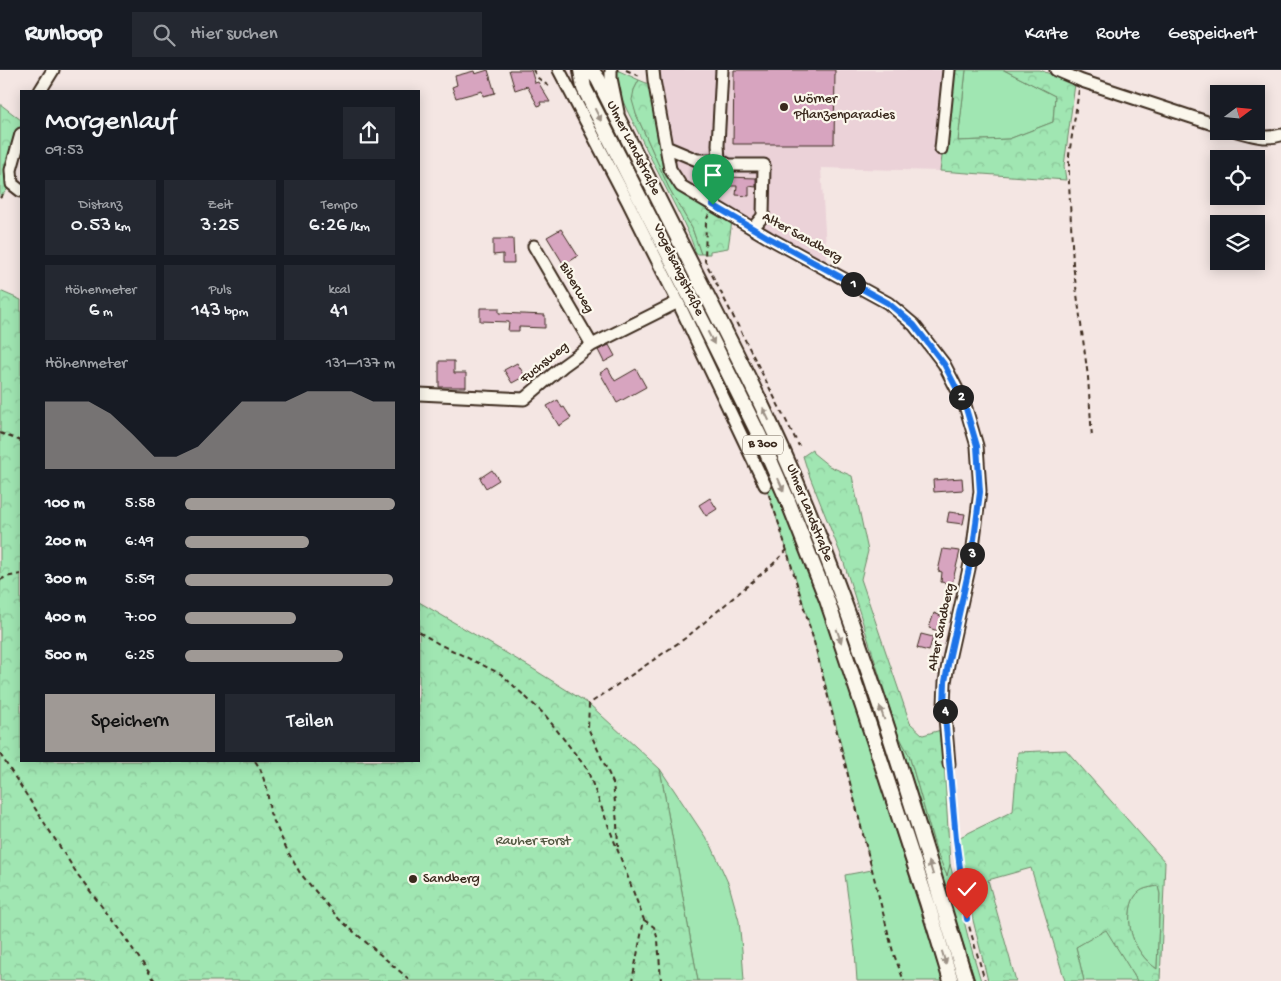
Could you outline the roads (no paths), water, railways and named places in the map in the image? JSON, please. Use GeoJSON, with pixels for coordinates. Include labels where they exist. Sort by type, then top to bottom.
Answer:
{"type":"FeatureCollection","features":[{"type":"Feature","properties":{"kind":"main road","name":"Ulmer Landstraße"},"geometry":{"type":"LineString","coordinates":[[581,70],[584,88],[755,427],[809,552],[871,731],[951,981]]}},
{"type":"Feature","properties":{"kind":"main road","name":"Ulmer Landstraße"},"geometry":{"type":"LineString","coordinates":[[591,70],[598,78],[620,121],[752,385],[799,487],[823,546],[886,725],[966,981]]}},
{"type":"Feature","properties":{"kind":"street"},"geometry":{"type":"LineString","coordinates":[[41,90],[53,70]]}},
{"type":"Feature","properties":{"kind":"street","name":"Vogelsangstraße"},"geometry":{"type":"LineString","coordinates":[[559,70],[678,302],[765,485]]}},
{"type":"Feature","properties":{"kind":"street"},"geometry":{"type":"LineString","coordinates":[[611,70],[620,121]]}},
{"type":"Feature","properties":{"kind":"street"},"geometry":{"type":"LineString","coordinates":[[719,160],[722,70]]}},
{"type":"Feature","properties":{"kind":"street"},"geometry":{"type":"LineString","coordinates":[[941,149],[949,70]]}},
{"type":"Feature","properties":{"kind":"street"},"geometry":{"type":"LineString","coordinates":[[1056,70],[1082,81],[1210,123]]}},
{"type":"Feature","properties":{"kind":"street","name":"Alter Sandberg"},"geometry":{"type":"LineString","coordinates":[[654,75],[670,169],[681,186],[888,303],[914,325],[944,364],[965,405],[977,446],[980,492],[972,555],[945,682],[944,705],[949,764]]}},
{"type":"Feature","properties":{"kind":"street"},"geometry":{"type":"LineString","coordinates":[[1265,137],[1281,135]]}},
{"type":"Feature","properties":{"kind":"street"},"geometry":{"type":"LineString","coordinates":[[16,188],[11,170],[20,138]]}},
{"type":"Feature","properties":{"kind":"street"},"geometry":{"type":"LineString","coordinates":[[666,147],[697,160],[719,160],[729,164],[764,165],[763,216],[753,228]]}},
{"type":"Feature","properties":{"kind":"street","name":"Biberweg"},"geometry":{"type":"LineString","coordinates":[[534,246],[592,345]]}},
{"type":"Feature","properties":{"kind":"street","name":"Fuchsweg"},"geometry":{"type":"LineString","coordinates":[[420,394],[524,399],[563,366],[592,345],[678,302]]}},
{"type":"Feature","properties":{"kind":"place","name":"Wörner Pflanzenparadies"},"geometry":{"type":"Point","coordinates":[784,107]}},
{"type":"Feature","properties":{"kind":"place","name":"Sandberg"},"geometry":{"type":"Point","coordinates":[413,879]}},
{"type":"Feature","properties":{"kind":"park label","name":"Rauher Forst"},"geometry":{"type":"Point","coordinates":[533,841]}}]}
